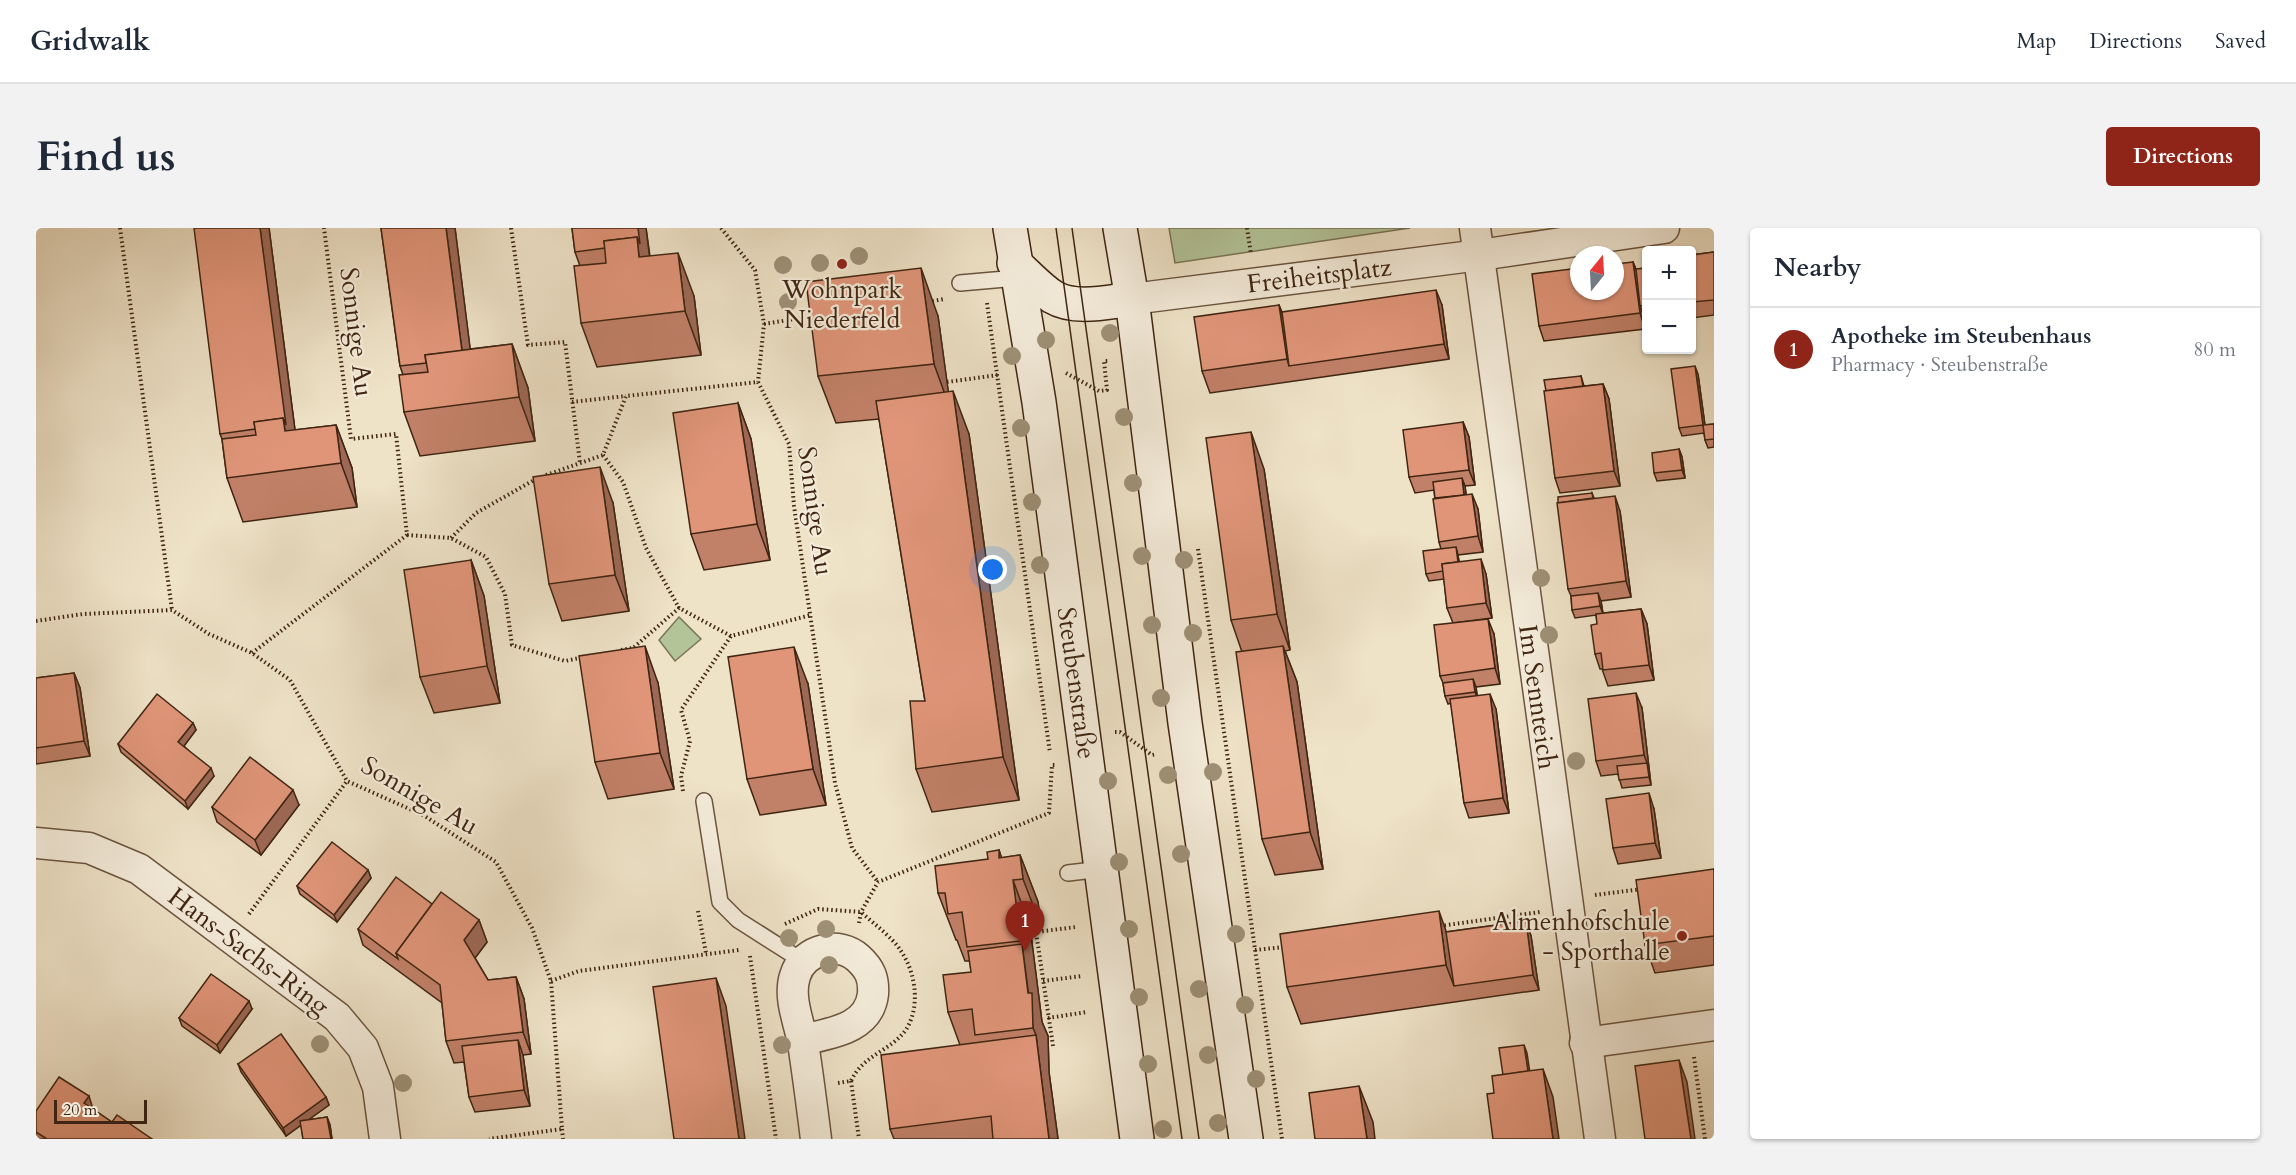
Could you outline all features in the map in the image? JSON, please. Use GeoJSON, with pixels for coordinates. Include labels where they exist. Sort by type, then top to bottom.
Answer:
{"type":"FeatureCollection","features":[{"type":"Feature","properties":{"kind":"street","name":"Steubenstraße"},"geometry":{"type":"LineString","coordinates":[[1010,228],[1039,402],[1137,1139]]}},
{"type":"Feature","properties":{"kind":"street"},"geometry":{"type":"LineString","coordinates":[[1120,228],[1132,299],[1185,723],[1246,1139]]}},
{"type":"Feature","properties":{"kind":"street","name":"Freiheitsplatz"},"geometry":{"type":"LineString","coordinates":[[1132,299],[1478,242],[1665,228]]}},
{"type":"Feature","properties":{"kind":"street","name":"Im Sennteich"},"geometry":{"type":"LineString","coordinates":[[1478,242],[1599,1139]]}},
{"type":"Feature","properties":{"kind":"street"},"geometry":{"type":"LineString","coordinates":[[1016,271],[1053,297],[1066,302],[1082,304],[1132,299]]}},
{"type":"Feature","properties":{"kind":"street","name":"Hans-Sachs-Ring"},"geometry":{"type":"LineString","coordinates":[[36,843],[89,848],[139,869],[337,1017],[363,1048],[378,1087],[385,1139]]}},
{"type":"Feature","properties":{"kind":"street"},"geometry":{"type":"LineString","coordinates":[[802,1040],[844,1030],[865,1017],[872,999],[874,982],[868,967],[854,954],[834,947],[811,953],[795,975],[793,994],[816,1139]]}},
{"type":"Feature","properties":{"kind":"street"},"geometry":{"type":"LineString","coordinates":[[1585,1043],[1702,1027]]}},
{"type":"Feature","properties":{"kind":"lane"},"geometry":{"type":"LineString","coordinates":[[960,283],[984,281],[1016,271]]}},
{"type":"Feature","properties":{"kind":"lane"},"geometry":{"type":"LineString","coordinates":[[704,801],[720,902],[738,920],[804,962]]}},
{"type":"Feature","properties":{"kind":"lane"},"geometry":{"type":"LineString","coordinates":[[1068,873],[1102,869]]}},
{"type":"Feature","properties":{"kind":"path"},"geometry":{"type":"LineString","coordinates":[[36,621],[82,614],[172,610],[120,228]]}},
{"type":"Feature","properties":{"kind":"path","name":"Sonnige Au"},"geometry":{"type":"LineString","coordinates":[[324,228],[351,439],[396,434],[407,536]]}},
{"type":"Feature","properties":{"kind":"path"},"geometry":{"type":"LineString","coordinates":[[511,228],[528,345],[565,342],[580,463]]}},
{"type":"Feature","properties":{"kind":"path"},"geometry":{"type":"LineString","coordinates":[[572,402],[758,382],[764,324],[755,270],[721,228]]}},
{"type":"Feature","properties":{"kind":"path"},"geometry":{"type":"LineString","coordinates":[[984,281],[1057,797]]}},
{"type":"Feature","properties":{"kind":"path"},"geometry":{"type":"LineString","coordinates":[[925,302],[957,298],[960,283]]}},
{"type":"Feature","properties":{"kind":"path"},"geometry":{"type":"LineString","coordinates":[[764,324],[814,316]]}},
{"type":"Feature","properties":{"kind":"path"},"geometry":{"type":"LineString","coordinates":[[1061,374],[1069,373],[1099,391],[1107,390],[1104,361],[1139,357]]}},
{"type":"Feature","properties":{"kind":"path"},"geometry":{"type":"LineString","coordinates":[[947,382],[998,375]]}},
{"type":"Feature","properties":{"kind":"path","name":"Sonnige Au"},"geometry":{"type":"LineString","coordinates":[[758,382],[789,444],[794,506],[835,783],[852,848],[878,882]]}},
{"type":"Feature","properties":{"kind":"path"},"geometry":{"type":"LineString","coordinates":[[451,538],[476,513],[541,477],[603,455],[626,396]]}},
{"type":"Feature","properties":{"kind":"path"},"geometry":{"type":"LineString","coordinates":[[1003,407],[1039,402]]}},
{"type":"Feature","properties":{"kind":"path"},"geometry":{"type":"LineString","coordinates":[[603,455],[623,482],[646,548],[679,608],[633,648],[610,652]]}},
{"type":"Feature","properties":{"kind":"path"},"geometry":{"type":"LineString","coordinates":[[252,652],[407,536],[451,538],[486,557],[505,594],[512,645],[565,661],[588,656]]}},
{"type":"Feature","properties":{"kind":"path"},"geometry":{"type":"LineString","coordinates":[[1197,537],[1282,1139]]}},
{"type":"Feature","properties":{"kind":"path","name":"Sonnige Au"},"geometry":{"type":"LineString","coordinates":[[679,608],[731,636],[811,615]]}},
{"type":"Feature","properties":{"kind":"path","name":"Sonnige Au"},"geometry":{"type":"LineString","coordinates":[[172,610],[209,634],[252,652],[290,680],[347,781],[423,815],[496,862],[532,928],[551,981],[563,1139]]}},
{"type":"Feature","properties":{"kind":"path"},"geometry":{"type":"LineString","coordinates":[[1185,723],[1222,718]]}},
{"type":"Feature","properties":{"kind":"path"},"geometry":{"type":"LineString","coordinates":[[1052,765],[1114,758],[1111,733],[1120,732],[1152,755],[1158,754],[1157,745]]}},
{"type":"Feature","properties":{"kind":"path"},"geometry":{"type":"LineString","coordinates":[[551,981],[579,971],[749,949],[768,939],[784,924],[818,909],[861,912],[878,882],[1049,813],[1052,765]]}},
{"type":"Feature","properties":{"kind":"path"},"geometry":{"type":"LineString","coordinates":[[231,938],[347,781]]}},
{"type":"Feature","properties":{"kind":"path"},"geometry":{"type":"LineString","coordinates":[[1068,873],[1077,936]]}},
{"type":"Feature","properties":{"kind":"path"},"geometry":{"type":"LineString","coordinates":[[1431,927],[1548,911],[1566,902],[1649,889]]}},
{"type":"Feature","properties":{"kind":"path"},"geometry":{"type":"LineString","coordinates":[[1053,1046],[1036,932],[1076,927]]}},
{"type":"Feature","properties":{"kind":"path"},"geometry":{"type":"LineString","coordinates":[[1255,950],[1292,946]]}},
{"type":"Feature","properties":{"kind":"path"},"geometry":{"type":"LineString","coordinates":[[749,949],[776,1139]]}},
{"type":"Feature","properties":{"kind":"path"},"geometry":{"type":"LineString","coordinates":[[1081,966],[1083,985]]}},
{"type":"Feature","properties":{"kind":"path"},"geometry":{"type":"LineString","coordinates":[[1043,981],[1082,976]]}},
{"type":"Feature","properties":{"kind":"path"},"geometry":{"type":"LineString","coordinates":[[1086,1003],[1089,1023]]}},
{"type":"Feature","properties":{"kind":"path"},"geometry":{"type":"LineString","coordinates":[[1048,1018],[1087,1012]]}},
{"type":"Feature","properties":{"kind":"path"},"geometry":{"type":"LineString","coordinates":[[1702,1027],[1705,1139]]}},
{"type":"Feature","properties":{"kind":"path"},"geometry":{"type":"LineString","coordinates":[[851,1081],[859,1139]]}},
{"type":"Feature","properties":{"kind":"path"},"geometry":{"type":"LineString","coordinates":[[489,1139],[562,1129]]}},
{"type":"Feature","properties":{"kind":"green space"},"geometry":{"type":"Polygon","coordinates":[[[1169,228],[1410,228],[1175,263],[1169,228]]]}},
{"type":"Feature","properties":{"kind":"green space"},"geometry":{"type":"Polygon","coordinates":[[[679,617],[701,639],[675,661],[659,640],[679,617]]]}},
{"type":"Feature","properties":{"kind":"building"},"geometry":{"type":"Polygon","coordinates":[[[194,228],[260,228],[286,425],[283,418],[254,422],[255,429],[220,434],[194,228]]]}},
{"type":"Feature","properties":{"kind":"building"},"geometry":{"type":"Polygon","coordinates":[[[381,228],[446,228],[462,351],[425,355],[426,363],[400,366],[381,228]]]}},
{"type":"Feature","properties":{"kind":"building"},"geometry":{"type":"Polygon","coordinates":[[[572,228],[638,228],[640,244],[637,237],[604,241],[605,248],[575,252],[572,228]]]}},
{"type":"Feature","properties":{"kind":"building"},"geometry":{"type":"Polygon","coordinates":[[[637,237],[639,257],[678,253],[685,311],[581,323],[574,266],[606,263],[604,241],[637,237]]]}},
{"type":"Feature","properties":{"kind":"building"},"geometry":{"type":"Polygon","coordinates":[[[1714,252],[1714,300],[1696,302],[1696,254],[1714,252]]]}},
{"type":"Feature","properties":{"kind":"building"},"geometry":{"type":"Polygon","coordinates":[[[1633,262],[1640,313],[1539,326],[1532,274],[1570,269],[1570,300],[1624,300],[1624,263],[1633,262]]]}},
{"type":"Feature","properties":{"kind":"building"},"geometry":{"type":"Polygon","coordinates":[[[921,268],[934,364],[818,376],[806,282],[921,268]]]}},
{"type":"Feature","properties":{"kind":"building"},"geometry":{"type":"Polygon","coordinates":[[[1642,268],[1642,306],[1640,306],[1636,269],[1642,268]]]}},
{"type":"Feature","properties":{"kind":"building"},"geometry":{"type":"Polygon","coordinates":[[[1436,290],[1444,344],[1289,366],[1282,312],[1436,290]]]}},
{"type":"Feature","properties":{"kind":"building"},"geometry":{"type":"Polygon","coordinates":[[[1279,305],[1287,359],[1202,371],[1194,317],[1279,305]]]}},
{"type":"Feature","properties":{"kind":"building"},"geometry":{"type":"Polygon","coordinates":[[[512,344],[519,397],[404,412],[399,375],[428,372],[425,355],[512,344]]]}},
{"type":"Feature","properties":{"kind":"building"},"geometry":{"type":"Polygon","coordinates":[[[1695,366],[1703,425],[1679,428],[1671,369],[1695,366]]]}},
{"type":"Feature","properties":{"kind":"building"},"geometry":{"type":"Polygon","coordinates":[[[1581,376],[1583,386],[1546,391],[1544,380],[1581,376]]]}},
{"type":"Feature","properties":{"kind":"building"},"geometry":{"type":"Polygon","coordinates":[[[1603,384],[1614,471],[1555,478],[1544,391],[1603,384]]]}},
{"type":"Feature","properties":{"kind":"building"},"geometry":{"type":"Polygon","coordinates":[[[953,391],[1003,757],[916,769],[910,701],[925,701],[876,401],[953,391]]]}},
{"type":"Feature","properties":{"kind":"building"},"geometry":{"type":"Polygon","coordinates":[[[738,403],[757,524],[691,534],[673,413],[738,403]]]}},
{"type":"Feature","properties":{"kind":"building"},"geometry":{"type":"Polygon","coordinates":[[[283,418],[285,431],[336,425],[341,463],[227,478],[222,439],[256,435],[254,422],[283,418]]]}},
{"type":"Feature","properties":{"kind":"building"},"geometry":{"type":"Polygon","coordinates":[[[1463,422],[1469,470],[1409,477],[1403,430],[1463,422]]]}},
{"type":"Feature","properties":{"kind":"building"},"geometry":{"type":"Polygon","coordinates":[[[1714,424],[1714,439],[1705,440],[1703,425],[1714,424]]]}},
{"type":"Feature","properties":{"kind":"building"},"geometry":{"type":"Polygon","coordinates":[[[1251,432],[1277,614],[1231,620],[1206,438],[1251,432]]]}},
{"type":"Feature","properties":{"kind":"building"},"geometry":{"type":"Polygon","coordinates":[[[1679,449],[1682,470],[1654,473],[1652,453],[1679,449]]]}},
{"type":"Feature","properties":{"kind":"building"},"geometry":{"type":"Polygon","coordinates":[[[600,467],[615,575],[549,584],[533,477],[600,467]]]}},
{"type":"Feature","properties":{"kind":"building"},"geometry":{"type":"Polygon","coordinates":[[[1462,478],[1464,495],[1435,498],[1433,482],[1462,478]]]}},
{"type":"Feature","properties":{"kind":"building"},"geometry":{"type":"Polygon","coordinates":[[[1592,493],[1593,498],[1558,503],[1558,497],[1592,493]]]}},
{"type":"Feature","properties":{"kind":"building"},"geometry":{"type":"Polygon","coordinates":[[[1472,494],[1478,536],[1439,542],[1433,499],[1472,494]]]}},
{"type":"Feature","properties":{"kind":"building"},"geometry":{"type":"Polygon","coordinates":[[[1615,496],[1626,581],[1568,589],[1557,503],[1615,496]]]}},
{"type":"Feature","properties":{"kind":"building"},"geometry":{"type":"Polygon","coordinates":[[[1456,547],[1458,562],[1442,564],[1443,571],[1426,574],[1423,551],[1456,547]]]}},
{"type":"Feature","properties":{"kind":"building"},"geometry":{"type":"Polygon","coordinates":[[[1481,559],[1486,603],[1447,608],[1442,564],[1481,559]]]}},
{"type":"Feature","properties":{"kind":"building"},"geometry":{"type":"Polygon","coordinates":[[[471,560],[487,666],[420,677],[404,570],[471,560]]]}},
{"type":"Feature","properties":{"kind":"building"},"geometry":{"type":"Polygon","coordinates":[[[1598,593],[1600,606],[1572,610],[1571,596],[1598,593]]]}},
{"type":"Feature","properties":{"kind":"building"},"geometry":{"type":"Polygon","coordinates":[[[1641,609],[1649,665],[1603,670],[1601,653],[1595,654],[1591,625],[1597,624],[1596,614],[1641,609]]]}},
{"type":"Feature","properties":{"kind":"building"},"geometry":{"type":"Polygon","coordinates":[[[1488,619],[1495,668],[1440,676],[1434,625],[1488,619]]]}},
{"type":"Feature","properties":{"kind":"building"},"geometry":{"type":"Polygon","coordinates":[[[645,646],[660,753],[595,762],[579,656],[645,646]]]}},
{"type":"Feature","properties":{"kind":"building"},"geometry":{"type":"Polygon","coordinates":[[[1283,646],[1310,832],[1262,839],[1236,652],[1283,646]]]}},
{"type":"Feature","properties":{"kind":"building"},"geometry":{"type":"Polygon","coordinates":[[[794,647],[813,769],[747,779],[728,657],[794,647]]]}},
{"type":"Feature","properties":{"kind":"building"},"geometry":{"type":"Polygon","coordinates":[[[74,673],[84,741],[36,748],[36,678],[74,673]]]}},
{"type":"Feature","properties":{"kind":"building"},"geometry":{"type":"Polygon","coordinates":[[[1473,679],[1475,692],[1445,696],[1443,683],[1473,679]]]}},
{"type":"Feature","properties":{"kind":"building"},"geometry":{"type":"Polygon","coordinates":[[[1636,693],[1644,755],[1596,761],[1588,699],[1636,693]]]}},
{"type":"Feature","properties":{"kind":"building"},"geometry":{"type":"Polygon","coordinates":[[[157,694],[193,723],[178,742],[211,768],[185,801],[118,744],[157,694]]]}},
{"type":"Feature","properties":{"kind":"building"},"geometry":{"type":"Polygon","coordinates":[[[1490,694],[1503,798],[1464,803],[1450,699],[1490,694]]]}},
{"type":"Feature","properties":{"kind":"building"},"geometry":{"type":"Polygon","coordinates":[[[250,757],[293,790],[255,840],[212,807],[250,757]]]}},
{"type":"Feature","properties":{"kind":"building"},"geometry":{"type":"Polygon","coordinates":[[[1647,763],[1649,777],[1619,780],[1617,766],[1647,763]]]}},
{"type":"Feature","properties":{"kind":"building"},"geometry":{"type":"Polygon","coordinates":[[[1649,793],[1655,843],[1613,848],[1606,799],[1649,793]]]}},
{"type":"Feature","properties":{"kind":"building"},"geometry":{"type":"Polygon","coordinates":[[[332,842],[368,870],[334,915],[297,886],[332,842]]]}},
{"type":"Feature","properties":{"kind":"building"},"geometry":{"type":"Polygon","coordinates":[[[999,850],[999,858],[1020,855],[1023,879],[1013,880],[1021,941],[967,947],[962,912],[948,914],[945,893],[938,893],[935,866],[988,859],[987,852],[999,850]]]}},
{"type":"Feature","properties":{"kind":"building"},"geometry":{"type":"Polygon","coordinates":[[[1714,869],[1714,936],[1645,945],[1636,880],[1714,869]]]}},
{"type":"Feature","properties":{"kind":"building"},"geometry":{"type":"Polygon","coordinates":[[[396,877],[432,904],[396,953],[398,959],[358,929],[396,877]]]}},
{"type":"Feature","properties":{"kind":"building"},"geometry":{"type":"Polygon","coordinates":[[[441,892],[479,920],[464,940],[488,980],[516,977],[523,1032],[446,1041],[440,985],[396,953],[441,892]]]}},
{"type":"Feature","properties":{"kind":"building"},"geometry":{"type":"Polygon","coordinates":[[[1439,911],[1446,965],[1287,987],[1280,934],[1439,911]]]}},
{"type":"Feature","properties":{"kind":"building"},"geometry":{"type":"Polygon","coordinates":[[[1526,921],[1533,975],[1454,986],[1446,932],[1526,921]]]}},
{"type":"Feature","properties":{"kind":"building"},"geometry":{"type":"Polygon","coordinates":[[[1022,944],[1028,993],[1032,993],[1033,1028],[975,1035],[972,1009],[948,1012],[943,975],[971,972],[968,951],[1022,944]]]}},
{"type":"Feature","properties":{"kind":"building"},"geometry":{"type":"Polygon","coordinates":[[[211,974],[249,1001],[217,1045],[179,1018],[211,974]]]}},
{"type":"Feature","properties":{"kind":"building"},"geometry":{"type":"Polygon","coordinates":[[[716,978],[739,1139],[674,1139],[653,987],[716,978]]]}},
{"type":"Feature","properties":{"kind":"building"},"geometry":{"type":"Polygon","coordinates":[[[281,1034],[326,1097],[283,1128],[238,1064],[281,1034]]]}},
{"type":"Feature","properties":{"kind":"building"},"geometry":{"type":"Polygon","coordinates":[[[1036,1035],[1049,1139],[993,1139],[991,1116],[890,1129],[881,1055],[1036,1035]]]}},
{"type":"Feature","properties":{"kind":"building"},"geometry":{"type":"Polygon","coordinates":[[[518,1040],[524,1090],[469,1097],[462,1046],[518,1040]]]}},
{"type":"Feature","properties":{"kind":"building"},"geometry":{"type":"Polygon","coordinates":[[[1524,1045],[1528,1071],[1503,1075],[1499,1048],[1524,1045]]]}},
{"type":"Feature","properties":{"kind":"building"},"geometry":{"type":"Polygon","coordinates":[[[1679,1060],[1691,1139],[1645,1139],[1635,1066],[1679,1060]]]}},
{"type":"Feature","properties":{"kind":"building"},"geometry":{"type":"Polygon","coordinates":[[[1543,1069],[1553,1139],[1493,1139],[1487,1094],[1494,1093],[1492,1076],[1543,1069]]]}},
{"type":"Feature","properties":{"kind":"building"},"geometry":{"type":"Polygon","coordinates":[[[59,1077],[89,1096],[84,1103],[112,1122],[117,1115],[152,1139],[47,1139],[36,1132],[36,1111],[59,1077]]]}},
{"type":"Feature","properties":{"kind":"building"},"geometry":{"type":"Polygon","coordinates":[[[1359,1086],[1367,1139],[1315,1139],[1309,1093],[1359,1086]]]}},
{"type":"Feature","properties":{"kind":"building"},"geometry":{"type":"Polygon","coordinates":[[[327,1117],[331,1139],[303,1139],[300,1121],[327,1117]]]}},
{"type":"Feature","properties":{"kind":"tram line"},"geometry":{"type":"LineString","coordinates":[[1056,228],[1182,1139]]}},
{"type":"Feature","properties":{"kind":"tram line"},"geometry":{"type":"LineString","coordinates":[[1072,228],[1199,1139]]}},
{"type":"Feature","properties":{"kind":"place","name":"Wohnpark Niederfeld"},"geometry":{"type":"Point","coordinates":[842,264]}},
{"type":"Feature","properties":{"kind":"place","name":"Almenhofschule - Sporthalle"},"geometry":{"type":"Point","coordinates":[1682,936]}},
{"type":"Feature","properties":{"kind":"place","name":"Apotheke im Steubenhaus"},"geometry":{"type":"Point","coordinates":[1025,951]}}]}
